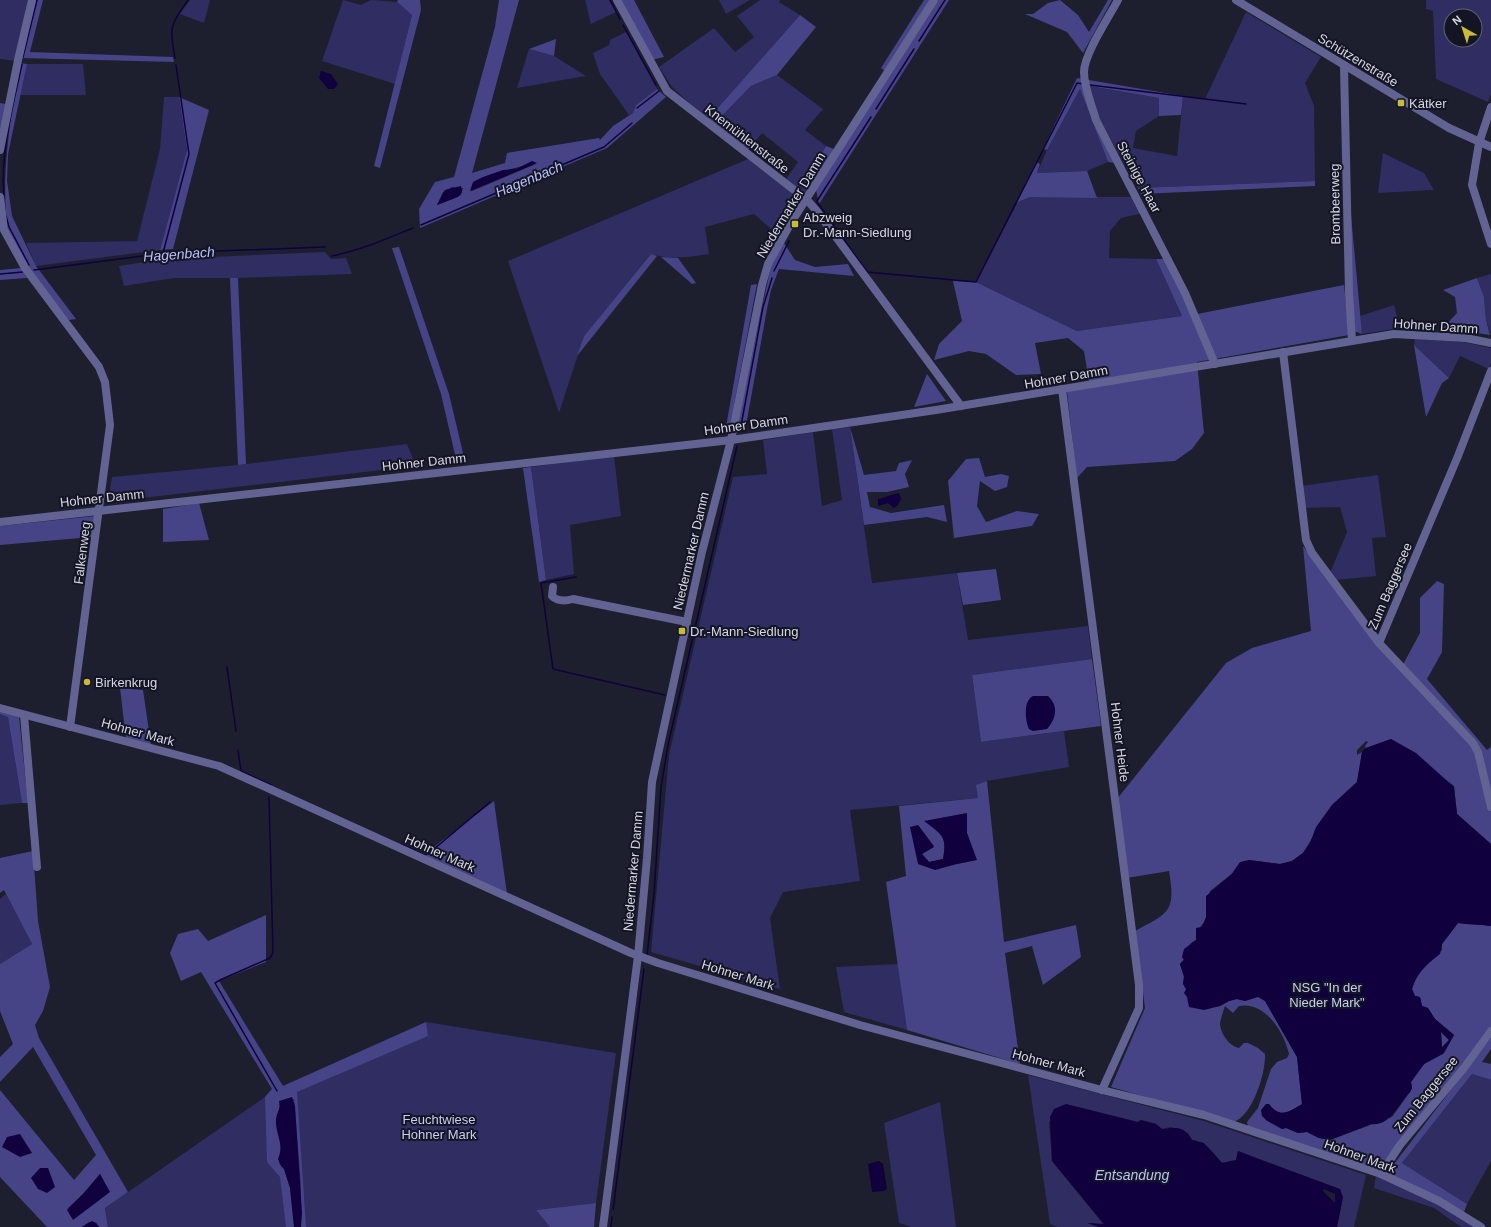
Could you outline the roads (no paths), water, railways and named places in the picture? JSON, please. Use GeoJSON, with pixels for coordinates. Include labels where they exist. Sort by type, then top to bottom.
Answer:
{"type":"FeatureCollection","features":[{"type":"Feature","properties":{"kind":"street"},"geometry":{"type":"LineString","coordinates":[[0,150],[19,52],[32,0]]}},
{"type":"Feature","properties":{"kind":"street","name":"Knemühlenstraße"},"geometry":{"type":"LineString","coordinates":[[617,0],[667,91],[807,200],[816,210],[960,406]]}},
{"type":"Feature","properties":{"kind":"street","name":"Niedermarker Damm"},"geometry":{"type":"LineString","coordinates":[[603,1227],[638,956],[648,858],[652,782],[658,746],[702,552],[731,440],[762,285],[768,264],[934,0]]}},
{"type":"Feature","properties":{"kind":"street","name":"Steinige Haar"},"geometry":{"type":"LineString","coordinates":[[1118,0],[1086,61],[1084,73],[1089,98],[1096,120],[1185,293],[1215,364]]}},
{"type":"Feature","properties":{"kind":"street","name":"Schützenstraße"},"geometry":{"type":"LineString","coordinates":[[1236,0],[1344,67],[1449,128],[1491,147]]}},
{"type":"Feature","properties":{"kind":"street","name":"Brombeerweg"},"geometry":{"type":"LineString","coordinates":[[1344,67],[1349,293],[1352,340]]}},
{"type":"Feature","properties":{"kind":"street"},"geometry":{"type":"LineString","coordinates":[[1491,107],[1479,142],[1472,185],[1487,219],[1491,244]]}},
{"type":"Feature","properties":{"kind":"street","name":"Falkenweg"},"geometry":{"type":"LineString","coordinates":[[0,197],[4,230],[25,268],[99,366],[105,382],[110,425],[100,510],[70,727]]}},
{"type":"Feature","properties":{"kind":"street","name":"Hohner Damm"},"geometry":{"type":"LineString","coordinates":[[0,522],[731,440],[1062,390],[1394,334],[1466,338],[1491,343]]}},
{"type":"Feature","properties":{"kind":"street"},"geometry":{"type":"LineString","coordinates":[[1283,352],[1306,540],[1312,553],[1379,643]]}},
{"type":"Feature","properties":{"kind":"street","name":"Zum Baggersee"},"geometry":{"type":"LineString","coordinates":[[1491,372],[1458,456],[1379,643],[1473,743],[1478,752],[1491,807]]}},
{"type":"Feature","properties":{"kind":"street","name":"Hohner Heide"},"geometry":{"type":"LineString","coordinates":[[1062,390],[1139,985],[1139,1008],[1102,1090]]}},
{"type":"Feature","properties":{"kind":"street"},"geometry":{"type":"LineString","coordinates":[[553,587],[552,596],[555,599],[565,601],[573,599],[687,622]]}},
{"type":"Feature","properties":{"kind":"street","name":"Hohner Mark"},"geometry":{"type":"LineString","coordinates":[[0,708],[219,766],[638,956],[860,1024],[1102,1090],[1204,1115],[1381,1174],[1439,1201],[1481,1227]]}},
{"type":"Feature","properties":{"kind":"street"},"geometry":{"type":"LineString","coordinates":[[24,715],[36,867]]}},
{"type":"Feature","properties":{"kind":"street","name":"Zum Baggersee"},"geometry":{"type":"LineString","coordinates":[[1381,1174],[1400,1145],[1464,1068],[1491,1031]]}},
{"type":"Feature","properties":{"kind":"water"},"geometry":{"type":"Polygon","coordinates":[[[321,71],[331,74],[338,84],[334,89],[328,89],[319,78],[321,71]]]}},
{"type":"Feature","properties":{"kind":"water"},"geometry":{"type":"Polygon","coordinates":[[[532,161],[537,163],[470,191],[473,182],[483,177],[503,170],[516,169],[532,161]]]}},
{"type":"Feature","properties":{"kind":"water"},"geometry":{"type":"Polygon","coordinates":[[[461,186],[462,192],[458,197],[437,205],[445,190],[461,186]]]}},
{"type":"Feature","properties":{"kind":"water"},"geometry":{"type":"Polygon","coordinates":[[[899,493],[901,499],[898,505],[894,508],[888,503],[878,506],[878,499],[899,493]]]}},
{"type":"Feature","properties":{"kind":"water"},"geometry":{"type":"Polygon","coordinates":[[[1033,696],[1048,696],[1054,704],[1054,717],[1047,729],[1033,731],[1029,729],[1026,716],[1026,706],[1030,698],[1033,696]]]}},
{"type":"Feature","properties":{"kind":"water","name":"NSG \"In der Nieder Mark\""},"geometry":{"type":"Polygon","coordinates":[[[1391,739],[1416,753],[1454,787],[1457,814],[1491,844],[1491,926],[1458,923],[1442,944],[1440,954],[1423,969],[1417,977],[1412,989],[1415,996],[1420,997],[1422,1006],[1428,1008],[1435,1019],[1454,1035],[1444,1053],[1424,1064],[1411,1082],[1412,1088],[1410,1092],[1394,1113],[1384,1122],[1371,1124],[1330,1140],[1319,1138],[1307,1132],[1298,1133],[1286,1128],[1282,1129],[1262,1116],[1261,1110],[1266,1104],[1269,1104],[1273,1109],[1281,1113],[1285,1113],[1302,1104],[1297,1057],[1265,1001],[1258,997],[1245,1001],[1237,999],[1220,1006],[1204,1010],[1189,1007],[1187,997],[1184,993],[1186,989],[1183,984],[1184,977],[1180,964],[1184,960],[1182,957],[1184,949],[1196,940],[1196,928],[1202,927],[1206,917],[1206,896],[1231,875],[1240,862],[1249,860],[1280,864],[1292,861],[1303,853],[1310,843],[1316,827],[1332,805],[1357,782],[1362,752],[1366,748],[1391,739]],[[1441,1032],[1442,1047],[1449,1040],[1441,1032]]]}},
{"type":"Feature","properties":{"kind":"water"},"geometry":{"type":"Polygon","coordinates":[[[967,813],[967,833],[977,860],[935,870],[918,864],[910,827],[918,825],[934,847],[922,854],[929,862],[943,859],[945,845],[942,836],[924,821],[967,813]]]}},
{"type":"Feature","properties":{"kind":"water"},"geometry":{"type":"Polygon","coordinates":[[[292,1097],[295,1106],[302,1213],[301,1227],[294,1227],[290,1188],[284,1169],[278,1159],[280,1154],[280,1144],[276,1119],[279,1101],[292,1097]]]}},
{"type":"Feature","properties":{"kind":"water","name":"Entsandung"},"geometry":{"type":"Polygon","coordinates":[[[1066,1104],[1138,1122],[1141,1120],[1156,1124],[1162,1129],[1179,1128],[1186,1132],[1192,1140],[1204,1143],[1222,1163],[1236,1160],[1238,1151],[1340,1189],[1343,1197],[1337,1227],[1099,1227],[1087,1223],[1104,1224],[1052,1161],[1050,1117],[1054,1109],[1066,1104]],[[1324,1189],[1323,1191],[1335,1203],[1335,1194],[1324,1189]]]}},
{"type":"Feature","properties":{"kind":"water"},"geometry":{"type":"Polygon","coordinates":[[[20,1134],[32,1153],[20,1157],[2,1147],[7,1137],[20,1134]]]}},
{"type":"Feature","properties":{"kind":"water"},"geometry":{"type":"Polygon","coordinates":[[[879,1161],[883,1164],[887,1189],[884,1191],[872,1192],[868,1164],[879,1161]]]}},
{"type":"Feature","properties":{"kind":"water"},"geometry":{"type":"Polygon","coordinates":[[[40,1168],[48,1168],[55,1187],[47,1193],[38,1189],[31,1178],[40,1168]]]}},
{"type":"Feature","properties":{"kind":"water"},"geometry":{"type":"Polygon","coordinates":[[[100,1174],[110,1192],[73,1220],[67,1210],[100,1174]]]}},
{"type":"Feature","properties":{"kind":"water"},"geometry":{"type":"Polygon","coordinates":[[[92,1221],[99,1227],[82,1227],[92,1221]]]}},
{"type":"Feature","properties":{"kind":"waterway"},"geometry":{"type":"LineString","coordinates":[[23,57],[37,0]]}},
{"type":"Feature","properties":{"kind":"waterway"},"geometry":{"type":"LineString","coordinates":[[175,58],[172,27],[174,21],[188,0]]}},
{"type":"Feature","properties":{"kind":"waterway","name":"Hagenbach"},"geometry":{"type":"LineString","coordinates":[[610,0],[620,19]]}},
{"type":"Feature","properties":{"kind":"waterway"},"geometry":{"type":"LineString","coordinates":[[919,41],[945,0]]}},
{"type":"Feature","properties":{"kind":"waterway","name":"Hagenbach"},"geometry":{"type":"LineString","coordinates":[[623,25],[656,85]]}},
{"type":"Feature","properties":{"kind":"waterway"},"geometry":{"type":"LineString","coordinates":[[876,109],[914,49]]}},
{"type":"Feature","properties":{"kind":"waterway"},"geometry":{"type":"LineString","coordinates":[[4,196],[3,179],[8,130],[22,64]]}},
{"type":"Feature","properties":{"kind":"waterway"},"geometry":{"type":"LineString","coordinates":[[163,253],[189,154],[176,65]]}},
{"type":"Feature","properties":{"kind":"waterway"},"geometry":{"type":"LineString","coordinates":[[817,202],[867,272],[976,282],[1077,83],[1083,84]]}},
{"type":"Feature","properties":{"kind":"waterway"},"geometry":{"type":"LineString","coordinates":[[1090,85],[1246,104]]}},
{"type":"Feature","properties":{"kind":"waterway","name":"Hagenbach"},"geometry":{"type":"LineString","coordinates":[[637,108],[659,91]]}},
{"type":"Feature","properties":{"kind":"waterway"},"geometry":{"type":"LineString","coordinates":[[817,201],[871,117]]}},
{"type":"Feature","properties":{"kind":"waterway","name":"Hagenbach"},"geometry":{"type":"LineString","coordinates":[[421,225],[604,147],[632,123]]}},
{"type":"Feature","properties":{"kind":"waterway"},"geometry":{"type":"LineString","coordinates":[[6,216],[9,227],[29,265]]}},
{"type":"Feature","properties":{"kind":"waterway","name":"Hagenbach"},"geometry":{"type":"LineString","coordinates":[[332,256],[343,254],[413,228]]}},
{"type":"Feature","properties":{"kind":"waterway"},"geometry":{"type":"LineString","coordinates":[[774,271],[789,241]]}},
{"type":"Feature","properties":{"kind":"waterway","name":"Hagenbach"},"geometry":{"type":"LineString","coordinates":[[34,270],[166,253],[325,247]]}},
{"type":"Feature","properties":{"kind":"waterway","name":"Hagenbach"},"geometry":{"type":"LineString","coordinates":[[0,274],[23,272]]}},
{"type":"Feature","properties":{"kind":"waterway"},"geometry":{"type":"LineString","coordinates":[[740,431],[763,307],[772,278]]}},
{"type":"Feature","properties":{"kind":"waterway"},"geometry":{"type":"LineString","coordinates":[[647,955],[654,894],[661,787],[668,745],[737,446]]}},
{"type":"Feature","properties":{"kind":"waterway"},"geometry":{"type":"LineString","coordinates":[[576,577],[541,583],[553,669],[665,695]]}},
{"type":"Feature","properties":{"kind":"waterway"},"geometry":{"type":"LineString","coordinates":[[227,667],[236,731]]}},
{"type":"Feature","properties":{"kind":"waterway"},"geometry":{"type":"LineString","coordinates":[[238,750],[241,771],[271,785]]}},
{"type":"Feature","properties":{"kind":"waterway"},"geometry":{"type":"LineString","coordinates":[[269,797],[273,953],[270,958],[215,983],[277,1091]]}},
{"type":"Feature","properties":{"kind":"waterway"},"geometry":{"type":"LineString","coordinates":[[401,844],[424,855],[428,854],[490,802]]}},
{"type":"Feature","properties":{"kind":"waterway"},"geometry":{"type":"LineString","coordinates":[[613,1210],[644,969]]}},
{"type":"Feature","properties":{"kind":"waterway"},"geometry":{"type":"LineString","coordinates":[[611,1227],[612,1217]]}},
{"type":"Feature","properties":{"kind":"place","name":"Kätker"},"geometry":{"type":"Point","coordinates":[1401,103]}},
{"type":"Feature","properties":{"kind":"place","name":"Abzweig Dr.-Mann-Siedlung"},"geometry":{"type":"Point","coordinates":[795,224]}},
{"type":"Feature","properties":{"kind":"place","name":"Dr.-Mann-Siedlung"},"geometry":{"type":"Point","coordinates":[682,631]}},
{"type":"Feature","properties":{"kind":"place","name":"Birkenkrug"},"geometry":{"type":"Point","coordinates":[87,682]}},
{"type":"Feature","properties":{"kind":"park label","name":"Feuchtwiese Hohner Mark"},"geometry":{"type":"Point","coordinates":[439,1126]}}]}
